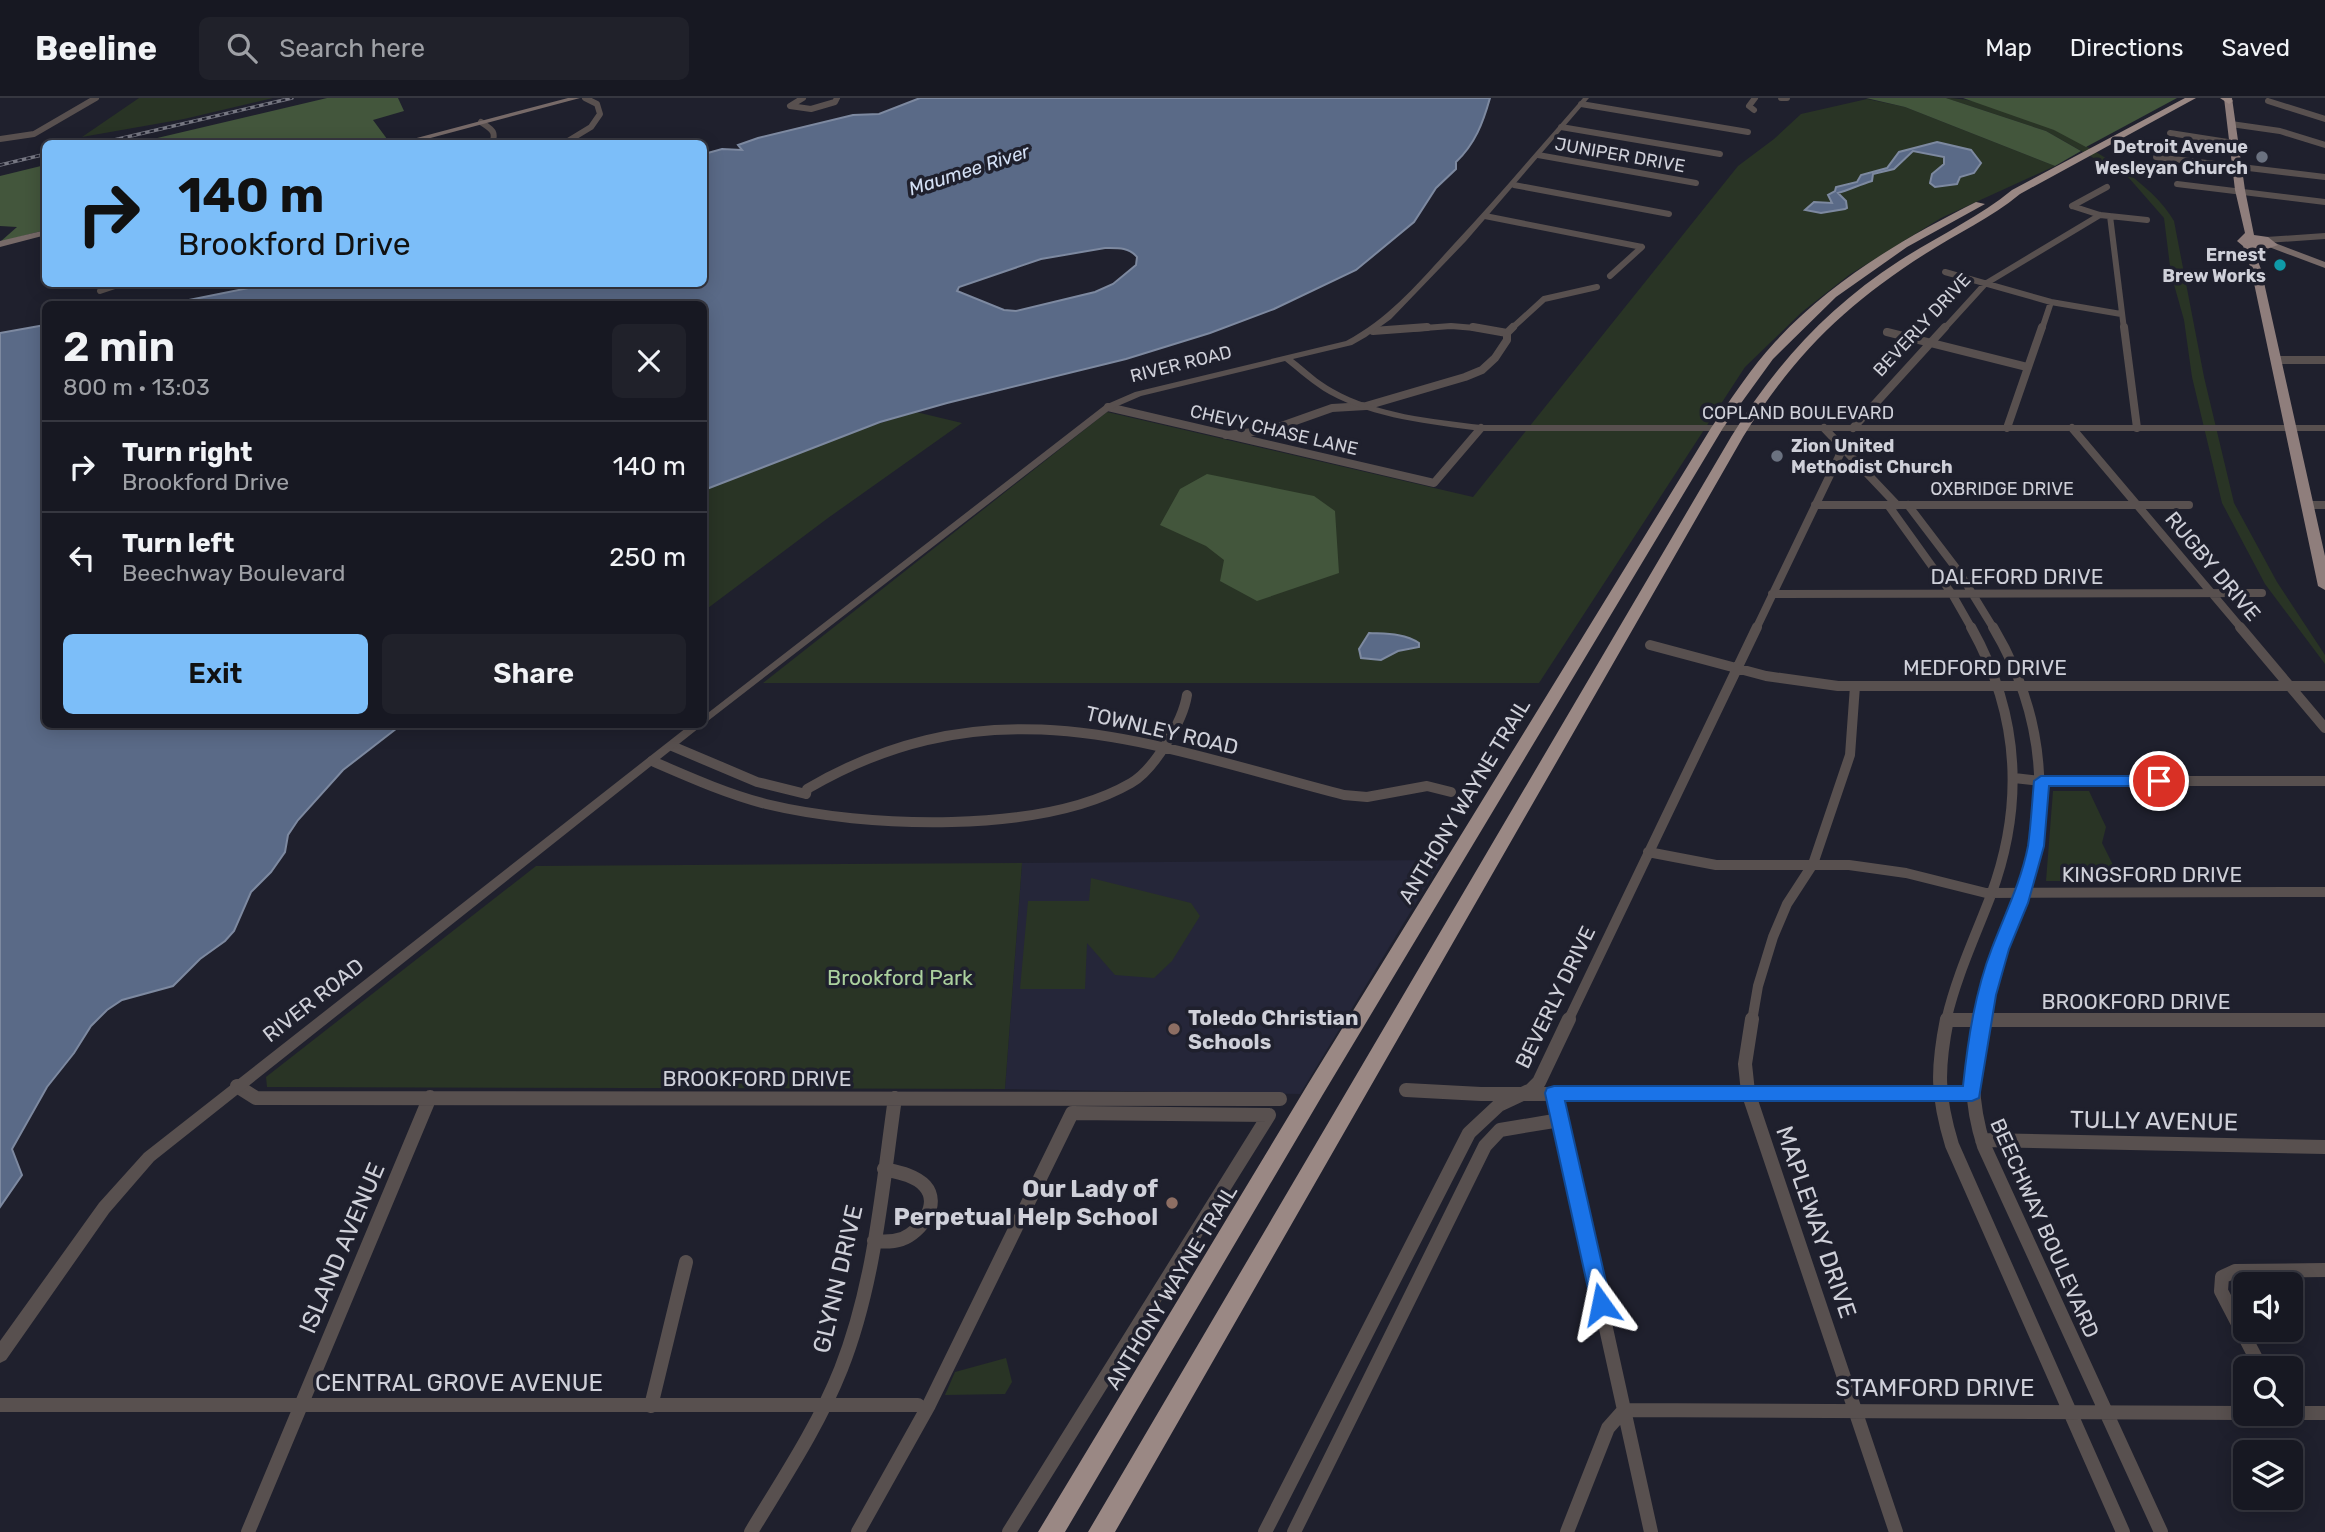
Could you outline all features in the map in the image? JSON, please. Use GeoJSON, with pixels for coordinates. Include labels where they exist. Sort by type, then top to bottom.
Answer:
{"type":"FeatureCollection","features":[{"type":"Feature","properties":{"kind":"highway","name":"ANTHONY WAYNE TRAIL"},"geometry":{"type":"LineString","coordinates":[[1101,1532],[1742,428],[1809,338],[1873,283],[1958,229],[2000,206],[2017,192],[2192,98]]}},
{"type":"Feature","properties":{"kind":"highway","name":"ANTHONY WAYNE TRAIL"},"geometry":{"type":"LineString","coordinates":[[1055,1526],[1329,1066],[1717,428],[1758,371],[1789,334],[1831,295],[1884,258],[1985,201],[2017,192]]}},
{"type":"Feature","properties":{"kind":"highway"},"geometry":{"type":"LineString","coordinates":[[1742,428],[1735,419],[1758,371]]}},
{"type":"Feature","properties":{"kind":"highway"},"geometry":{"type":"LineString","coordinates":[[1712,481],[1725,439],[1717,428]]}},
{"type":"Feature","properties":{"kind":"main road"},"geometry":{"type":"LineString","coordinates":[[412,140],[576,98]]}},
{"type":"Feature","properties":{"kind":"main road"},"geometry":{"type":"LineString","coordinates":[[2227,99],[2248,236],[2325,586]]}},
{"type":"Feature","properties":{"kind":"main road"},"geometry":{"type":"LineString","coordinates":[[0,244],[42,233]]}},
{"type":"Feature","properties":{"kind":"main road"},"geometry":{"type":"LineString","coordinates":[[2248,236],[2325,265]]}},
{"type":"Feature","properties":{"kind":"main road"},"geometry":{"type":"LineString","coordinates":[[2248,236],[2267,244]]}},
{"type":"Feature","properties":{"kind":"main road"},"geometry":{"type":"LineString","coordinates":[[2254,261],[2257,251],[2267,244]]}},
{"type":"Feature","properties":{"kind":"street"},"geometry":{"type":"LineString","coordinates":[[0,139],[34,134],[96,98]]}},
{"type":"Feature","properties":{"kind":"street"},"geometry":{"type":"LineString","coordinates":[[570,140],[584,132],[600,114],[597,104],[585,98]]}},
{"type":"Feature","properties":{"kind":"street"},"geometry":{"type":"LineString","coordinates":[[803,98],[790,106],[815,108],[835,102],[837,98]]}},
{"type":"Feature","properties":{"kind":"street"},"geometry":{"type":"LineString","coordinates":[[1754,110],[1749,106],[1755,98]]}},
{"type":"Feature","properties":{"kind":"street"},"geometry":{"type":"LineString","coordinates":[[1781,98],[1787,98]]}},
{"type":"Feature","properties":{"kind":"street"},"geometry":{"type":"LineString","coordinates":[[1583,101],[1745,132],[1737,138]]}},
{"type":"Feature","properties":{"kind":"street","name":"RIVER ROAD"},"geometry":{"type":"LineString","coordinates":[[707,719],[1108,407],[1138,394],[1349,343],[1373,331],[1412,294],[1485,216],[1583,101]]}},
{"type":"Feature","properties":{"kind":"street"},"geometry":{"type":"LineString","coordinates":[[2268,101],[2325,119]]}},
{"type":"Feature","properties":{"kind":"street"},"geometry":{"type":"LineString","coordinates":[[481,122],[493,130],[494,140]]}},
{"type":"Feature","properties":{"kind":"street"},"geometry":{"type":"LineString","coordinates":[[2231,124],[2280,131],[2325,145]]}},
{"type":"Feature","properties":{"kind":"street"},"geometry":{"type":"LineString","coordinates":[[1561,127],[1720,155]]}},
{"type":"Feature","properties":{"kind":"street"},"geometry":{"type":"LineString","coordinates":[[2170,133],[2234,142]]}},
{"type":"Feature","properties":{"kind":"street","name":"JUNIPER DRIVE"},"geometry":{"type":"LineString","coordinates":[[1538,155],[1696,183]]}},
{"type":"Feature","properties":{"kind":"street"},"geometry":{"type":"LineString","coordinates":[[2156,157],[2325,177]]}},
{"type":"Feature","properties":{"kind":"street"},"geometry":{"type":"LineString","coordinates":[[1514,184],[1669,214]]}},
{"type":"Feature","properties":{"kind":"street"},"geometry":{"type":"LineString","coordinates":[[2177,184],[2325,202]]}},
{"type":"Feature","properties":{"kind":"street"},"geometry":{"type":"LineString","coordinates":[[2107,187],[2072,206],[2100,215],[2147,220]]}},
{"type":"Feature","properties":{"kind":"street","name":"BEVERLY DRIVE"},"geometry":{"type":"LineString","coordinates":[[1853,428],[1985,285],[2100,215]]}},
{"type":"Feature","properties":{"kind":"street"},"geometry":{"type":"LineString","coordinates":[[1485,216],[1642,247],[1610,276]]}},
{"type":"Feature","properties":{"kind":"street"},"geometry":{"type":"LineString","coordinates":[[2109,216],[2137,428]]}},
{"type":"Feature","properties":{"kind":"street"},"geometry":{"type":"LineString","coordinates":[[2267,244],[2325,236]]}},
{"type":"Feature","properties":{"kind":"street"},"geometry":{"type":"LineString","coordinates":[[1945,272],[2051,302],[2121,314]]}},
{"type":"Feature","properties":{"kind":"street"},"geometry":{"type":"LineString","coordinates":[[100,291],[112,287]]}},
{"type":"Feature","properties":{"kind":"street"},"geometry":{"type":"LineString","coordinates":[[1226,435],[1270,430],[1332,408],[1366,406],[1465,377],[1482,370],[1502,348],[1507,340],[1507,332],[1544,299],[1597,287]]}},
{"type":"Feature","properties":{"kind":"street"},"geometry":{"type":"LineString","coordinates":[[2007,428],[2051,302]]}},
{"type":"Feature","properties":{"kind":"street"},"geometry":{"type":"LineString","coordinates":[[1373,331],[1387,333],[1414,328],[1465,326],[1507,332]]}},
{"type":"Feature","properties":{"kind":"street"},"geometry":{"type":"LineString","coordinates":[[1887,332],[2027,368]]}},
{"type":"Feature","properties":{"kind":"street","name":"COPLAND BOULEVARD"},"geometry":{"type":"LineString","coordinates":[[1287,358],[1337,395],[1366,406],[1481,428],[2325,428]]}},
{"type":"Feature","properties":{"kind":"street"},"geometry":{"type":"LineString","coordinates":[[2276,360],[2325,360]]}},
{"type":"Feature","properties":{"kind":"street"},"geometry":{"type":"LineString","coordinates":[[1332,408],[1337,395]]}},
{"type":"Feature","properties":{"kind":"street","name":"CHEVY CHASE LANE"},"geometry":{"type":"LineString","coordinates":[[1108,407],[1434,483],[1471,440]]}},
{"type":"Feature","properties":{"kind":"street"},"geometry":{"type":"LineString","coordinates":[[1460,425],[1471,440],[1481,428]]}},
{"type":"Feature","properties":{"kind":"street","name":"BEECHWAY BOULEVARD"},"geometry":{"type":"LineString","coordinates":[[1824,428],[1940,545],[2004,645],[2023,686],[2038,746],[2041,781],[2036,846],[2023,893],[2000,949],[1981,1020],[1972,1093],[1982,1140],[2161,1532]]}},
{"type":"Feature","properties":{"kind":"street","name":"RUGBY DRIVE"},"geometry":{"type":"LineString","coordinates":[[2072,428],[2325,728]]}},
{"type":"Feature","properties":{"kind":"street"},"geometry":{"type":"LineString","coordinates":[[1270,430],[1266,439],[1271,445]]}},
{"type":"Feature","properties":{"kind":"street","name":"BEVERLY DRIVE"},"geometry":{"type":"LineString","coordinates":[[1265,1532],[1469,1133],[1508,1100],[1529,1093],[1539,1082],[1843,448]]}},
{"type":"Feature","properties":{"kind":"street","name":"OXBRIDGE DRIVE"},"geometry":{"type":"LineString","coordinates":[[1815,505],[2189,505]]}},
{"type":"Feature","properties":{"kind":"street","name":"BEECHWAY BOULEVARD"},"geometry":{"type":"LineString","coordinates":[[1898,505],[1981,644],[1999,686],[2012,741],[2014,778],[2008,838],[1991,893],[1971,939],[1948,1020],[1939,1093],[1952,1145],[2123,1532]]}},
{"type":"Feature","properties":{"kind":"street"},"geometry":{"type":"LineString","coordinates":[[2307,505],[2325,505]]}},
{"type":"Feature","properties":{"kind":"street","name":"DALEFORD DRIVE"},"geometry":{"type":"LineString","coordinates":[[1772,594],[2262,593]]}},
{"type":"Feature","properties":{"kind":"street","name":"MEDFORD DRIVE"},"geometry":{"type":"LineString","coordinates":[[1650,645],[1802,682],[1855,686],[2325,686]]}},
{"type":"Feature","properties":{"kind":"street","name":"MAPLEWAY DRIVE"},"geometry":{"type":"LineString","coordinates":[[1855,686],[1850,755],[1813,864],[1787,904],[1773,937],[1758,986],[1745,1064],[1748,1091],[1896,1532]]}},
{"type":"Feature","properties":{"kind":"street"},"geometry":{"type":"LineString","coordinates":[[652,761],[730,794],[813,812],[922,820],[993,819],[1055,811],[1105,796],[1133,782],[1150,767],[1184,710],[1187,695]]}},
{"type":"Feature","properties":{"kind":"street","name":"TOWNLEY ROAD"},"geometry":{"type":"LineString","coordinates":[[806,794],[807,789],[835,772],[896,748],[988,729],[1027,727],[1085,731],[1162,747],[1344,795],[1367,797],[1427,786],[1451,792]]}},
{"type":"Feature","properties":{"kind":"street","name":"RIVER ROAD"},"geometry":{"type":"LineString","coordinates":[[0,1355],[125,1181],[157,1150],[694,728]]}},
{"type":"Feature","properties":{"kind":"street"},"geometry":{"type":"LineString","coordinates":[[672,746],[758,782],[806,794],[806,804],[813,812]]}},
{"type":"Feature","properties":{"kind":"street"},"geometry":{"type":"LineString","coordinates":[[2014,778],[2041,781],[2325,781]]}},
{"type":"Feature","properties":{"kind":"street","name":"KINGSFORD DRIVE"},"geometry":{"type":"LineString","coordinates":[[1648,852],[1716,866],[1849,865],[1906,873],[1991,893],[2325,892]]}},
{"type":"Feature","properties":{"kind":"street","name":"BROOKFORD DRIVE"},"geometry":{"type":"LineString","coordinates":[[1948,1020],[2325,1020]]}},
{"type":"Feature","properties":{"kind":"street","name":"BROOKFORD DRIVE"},"geometry":{"type":"LineString","coordinates":[[237,1086],[256,1098],[1280,1099]]}},
{"type":"Feature","properties":{"kind":"street"},"geometry":{"type":"LineString","coordinates":[[1406,1090],[1529,1093],[1972,1093]]}},
{"type":"Feature","properties":{"kind":"street"},"geometry":{"type":"LineString","coordinates":[[1554,1093],[1651,1532]]}},
{"type":"Feature","properties":{"kind":"street","name":"ISLAND AVENUE"},"geometry":{"type":"LineString","coordinates":[[248,1532],[430,1097]]}},
{"type":"Feature","properties":{"kind":"street","name":"GLYNN DRIVE"},"geometry":{"type":"LineString","coordinates":[[751,1532],[823,1406],[841,1369],[857,1324],[874,1241],[895,1098]]}},
{"type":"Feature","properties":{"kind":"street"},"geometry":{"type":"LineString","coordinates":[[858,1532],[929,1405],[1072,1113],[1269,1115],[1088,1401],[1009,1532]]}},
{"type":"Feature","properties":{"kind":"street"},"geometry":{"type":"LineString","coordinates":[[1294,1532],[1485,1146],[1500,1130],[1560,1120]]}},
{"type":"Feature","properties":{"kind":"street","name":"TULLY AVENUE"},"geometry":{"type":"LineString","coordinates":[[1982,1140],[2325,1147]]}},
{"type":"Feature","properties":{"kind":"street"},"geometry":{"type":"LineString","coordinates":[[874,1241],[892,1242],[909,1236],[925,1221],[930,1202],[928,1189],[918,1180],[884,1169]]}},
{"type":"Feature","properties":{"kind":"street"},"geometry":{"type":"LineString","coordinates":[[651,1406],[686,1262]]}},
{"type":"Feature","properties":{"kind":"street"},"geometry":{"type":"LineString","coordinates":[[2255,1356],[2221,1292],[2221,1277],[2224,1273],[2325,1270]]}},
{"type":"Feature","properties":{"kind":"street","name":"CENTRAL GROVE AVENUE"},"geometry":{"type":"LineString","coordinates":[[0,1405],[918,1405]]}},
{"type":"Feature","properties":{"kind":"street"},"geometry":{"type":"LineString","coordinates":[[1567,1532],[1608,1428],[1624,1410]]}},
{"type":"Feature","properties":{"kind":"street","name":"STAMFORD DRIVE"},"geometry":{"type":"LineString","coordinates":[[1624,1410],[2233,1413]]}},
{"type":"Feature","properties":{"kind":"street"},"geometry":{"type":"LineString","coordinates":[[2303,1413],[2325,1413]]}},
{"type":"Feature","properties":{"kind":"shaded area","name":"Toledo Christian Schools"},"geometry":{"type":"Polygon","coordinates":[[[1442,860],[1300,1094],[1005,1089],[1022,863],[1442,860]]]}},
{"type":"Feature","properties":{"kind":"green space"},"geometry":{"type":"Polygon","coordinates":[[[139,98],[273,98],[184,119],[82,137],[139,98]]]}},
{"type":"Feature","properties":{"kind":"green space"},"geometry":{"type":"Polygon","coordinates":[[[327,98],[398,98],[404,111],[373,120],[388,140],[149,140],[327,98]]]}},
{"type":"Feature","properties":{"kind":"green space"},"geometry":{"type":"Polygon","coordinates":[[[1866,98],[1946,98],[2046,131],[2081,151],[2055,166],[1905,107],[1866,98]]]}},
{"type":"Feature","properties":{"kind":"green space"},"geometry":{"type":"Polygon","coordinates":[[[1946,98],[2004,109],[2072,139],[2105,157],[2134,178],[2158,200],[2174,221],[2204,377],[2234,503],[2277,582],[2325,655],[2325,664],[2265,584],[2222,503],[2192,377],[2184,320],[2171,274],[2164,218],[2129,178],[2046,131],[1946,98]]]}},
{"type":"Feature","properties":{"kind":"green space"},"geometry":{"type":"Polygon","coordinates":[[[1963,98],[2177,98],[2086,147],[2054,130],[1963,98]]]}},
{"type":"Feature","properties":{"kind":"green space"},"geometry":{"type":"Polygon","coordinates":[[[1867,99],[1905,107],[2055,166],[1941,218],[1849,275],[1802,312],[1745,367],[1539,683],[763,683],[1107,412],[1473,497],[1738,166],[1801,114],[1867,99]]]}},
{"type":"Feature","properties":{"kind":"green space"},"geometry":{"type":"Polygon","coordinates":[[[42,166],[42,231],[0,242],[17,227],[0,226],[0,176],[42,166]]]}},
{"type":"Feature","properties":{"kind":"green space"},"geometry":{"type":"Polygon","coordinates":[[[916,412],[962,423],[828,518],[707,609],[707,489],[848,433],[916,412]]]}},
{"type":"Feature","properties":{"kind":"green space"},"geometry":{"type":"Polygon","coordinates":[[[1207,474],[1314,496],[1335,511],[1339,573],[1257,601],[1220,581],[1224,560],[1206,546],[1160,525],[1180,489],[1207,474]]]}},
{"type":"Feature","properties":{"kind":"green space"},"geometry":{"type":"Polygon","coordinates":[[[2053,791],[2089,791],[2106,827],[2102,843],[2121,881],[2046,881],[2053,791]]]}},
{"type":"Feature","properties":{"kind":"green space","name":"Brookford Park"},"geometry":{"type":"Polygon","coordinates":[[[1022,863],[1005,1089],[267,1087],[266,1077],[536,866],[1022,863]]]}},
{"type":"Feature","properties":{"kind":"green space"},"geometry":{"type":"Polygon","coordinates":[[[1091,878],[1191,903],[1200,916],[1172,961],[1154,978],[1115,975],[1087,943],[1085,989],[1020,989],[1028,901],[1089,901],[1091,878]]]}},
{"type":"Feature","properties":{"kind":"green space"},"geometry":{"type":"Polygon","coordinates":[[[1006,1358],[1012,1382],[1005,1394],[945,1395],[955,1372],[1006,1358]]]}},
{"type":"Feature","properties":{"kind":"water","name":"Maumee River"},"geometry":{"type":"Polygon","coordinates":[[[920,98],[1490,98],[1478,133],[1456,162],[1456,169],[1436,188],[1414,222],[1356,270],[1274,309],[1210,333],[1126,359],[880,422],[707,489],[707,301],[184,301],[253,287],[707,287],[707,153],[722,149],[742,150],[738,145],[758,138],[853,115],[879,114],[920,98]],[[1105,248],[1041,259],[959,287],[957,291],[1004,310],[1016,311],[1095,292],[1113,284],[1136,265],[1137,257],[1122,249],[1105,248]]]}},
{"type":"Feature","properties":{"kind":"water"},"geometry":{"type":"Polygon","coordinates":[[[1937,142],[1971,150],[1981,163],[1974,173],[1960,177],[1957,184],[1935,187],[1930,183],[1932,174],[1944,164],[1944,157],[1913,151],[1894,169],[1873,174],[1872,181],[1838,193],[1846,201],[1847,208],[1821,213],[1805,210],[1814,202],[1832,203],[1828,195],[1835,191],[1836,187],[1857,182],[1861,175],[1887,168],[1899,152],[1937,142]]]}},
{"type":"Feature","properties":{"kind":"water"},"geometry":{"type":"Polygon","coordinates":[[[42,326],[42,728],[397,728],[343,770],[298,820],[288,835],[285,852],[271,872],[251,892],[234,931],[225,941],[200,959],[173,986],[122,1000],[91,1026],[47,1087],[12,1149],[22,1175],[0,1207],[0,333],[42,326]]]}},
{"type":"Feature","properties":{"kind":"water"},"geometry":{"type":"Polygon","coordinates":[[[1369,633],[1407,637],[1419,643],[1419,647],[1398,651],[1381,660],[1361,658],[1359,649],[1369,633]]]}},
{"type":"Feature","properties":{"kind":"railway"},"geometry":{"type":"LineString","coordinates":[[114,140],[292,98]]}},
{"type":"Feature","properties":{"kind":"railway"},"geometry":{"type":"LineString","coordinates":[[0,165],[42,155]]}},
{"type":"Feature","properties":{"kind":"place","name":"Detroit Avenue Wesleyan Church"},"geometry":{"type":"Point","coordinates":[2262,157]}},
{"type":"Feature","properties":{"kind":"place","name":"Ernest Brew Works"},"geometry":{"type":"Point","coordinates":[2280,265]}},
{"type":"Feature","properties":{"kind":"place","name":"Zion United Methodist Church"},"geometry":{"type":"Point","coordinates":[1777,456]}},
{"type":"Feature","properties":{"kind":"place","name":"Toledo Christian Schools"},"geometry":{"type":"Point","coordinates":[1174,1029]}},
{"type":"Feature","properties":{"kind":"place","name":"Our Lady of Perpetual Help School"},"geometry":{"type":"Point","coordinates":[1172,1203]}},
{"type":"Feature","properties":{"kind":"route"},"geometry":{"type":"LineString","coordinates":[[1601,1304],[1554,1093],[1972,1093],[1977,1043],[1987,995],[2000,949],[2020,903],[2036,846],[2041,781],[2159,781]]}}]}
